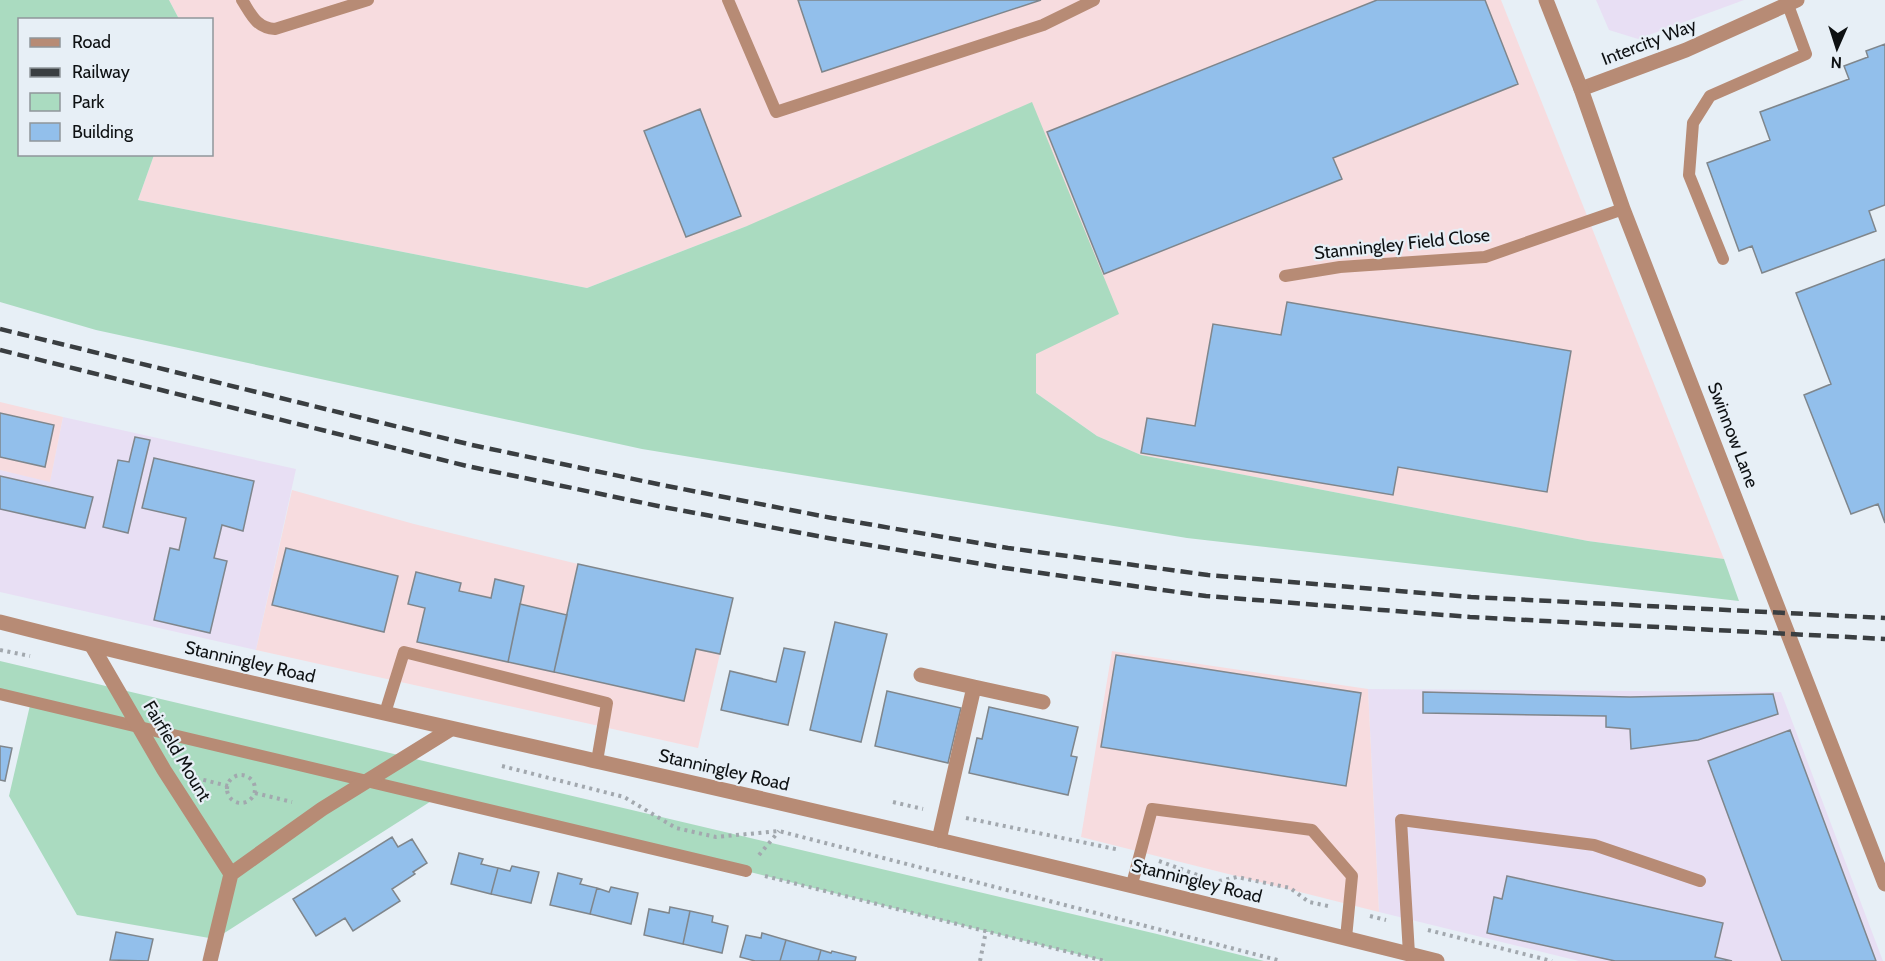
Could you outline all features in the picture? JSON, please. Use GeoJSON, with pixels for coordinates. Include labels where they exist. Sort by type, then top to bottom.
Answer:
{"type":"FeatureCollection","features":[{"type":"Feature","properties":{"kind":"street","name":"Swinnow Lane"},"geometry":{"type":"LineString","coordinates":[[1546,0],[1581,89],[1623,209],[1885,884]]}},
{"type":"Feature","properties":{"kind":"street","name":"Intercity Way"},"geometry":{"type":"LineString","coordinates":[[1581,89],[1686,50],[1793,2]]}},
{"type":"Feature","properties":{"kind":"street","name":"Stanningley Road"},"geometry":{"type":"LineString","coordinates":[[0,622],[92,646],[1132,884],[1437,961]]}},
{"type":"Feature","properties":{"kind":"street","name":"Fairfield Mount"},"geometry":{"type":"LineString","coordinates":[[92,646],[164,770],[231,874]]}},
{"type":"Feature","properties":{"kind":"street"},"geometry":{"type":"LineString","coordinates":[[921,675],[1043,702]]}},
{"type":"Feature","properties":{"kind":"street"},"geometry":{"type":"LineString","coordinates":[[939,840],[974,687]]}},
{"type":"Feature","properties":{"kind":"street"},"geometry":{"type":"LineString","coordinates":[[210,961],[231,874],[322,809],[451,729]]}},
{"type":"Feature","properties":{"kind":"lane"},"geometry":{"type":"LineString","coordinates":[[242,0],[257,24],[267,29],[276,29],[368,0]]}},
{"type":"Feature","properties":{"kind":"lane"},"geometry":{"type":"LineString","coordinates":[[728,0],[776,112],[1043,25],[1094,0]]}},
{"type":"Feature","properties":{"kind":"lane"},"geometry":{"type":"LineString","coordinates":[[1724,259],[1689,175],[1693,123],[1710,96],[1806,54],[1793,2]]}},
{"type":"Feature","properties":{"kind":"lane","name":"Stanningley Field Close"},"geometry":{"type":"LineString","coordinates":[[1285,276],[1340,267],[1485,257],[1623,209]]}},
{"type":"Feature","properties":{"kind":"lane"},"geometry":{"type":"LineString","coordinates":[[386,713],[404,652],[607,703],[597,761]]}},
{"type":"Feature","properties":{"kind":"lane"},"geometry":{"type":"LineString","coordinates":[[0,694],[746,871]]}},
{"type":"Feature","properties":{"kind":"lane"},"geometry":{"type":"LineString","coordinates":[[1132,884],[1152,808],[1312,830],[1352,876],[1346,938]]}},
{"type":"Feature","properties":{"kind":"lane"},"geometry":{"type":"LineString","coordinates":[[1409,954],[1401,820],[1594,845],[1700,881]]}},
{"type":"Feature","properties":{"kind":"path"},"geometry":{"type":"LineString","coordinates":[[0,650],[33,657]]}},
{"type":"Feature","properties":{"kind":"path"},"geometry":{"type":"LineString","coordinates":[[501,766],[624,797],[676,828],[716,837],[779,831],[1281,961]]}},
{"type":"Feature","properties":{"kind":"path"},"geometry":{"type":"LineString","coordinates":[[245,775],[254,784],[255,793],[249,800],[240,803],[231,799],[228,786],[236,776],[245,775]]}},
{"type":"Feature","properties":{"kind":"path"},"geometry":{"type":"LineString","coordinates":[[255,793],[322,809]]}},
{"type":"Feature","properties":{"kind":"path"},"geometry":{"type":"LineString","coordinates":[[779,831],[746,871],[1105,961]]}},
{"type":"Feature","properties":{"kind":"path"},"geometry":{"type":"LineString","coordinates":[[980,961],[986,931]]}},
{"type":"Feature","properties":{"kind":"shaded area"},"geometry":{"type":"Polygon","coordinates":[[[169,0],[1501,0],[1724,559],[1588,541],[1141,455],[1097,436],[1036,393],[1036,354],[747,226],[587,288],[138,200],[154,156],[213,156],[213,18],[178,18],[169,0]]]}},
{"type":"Feature","properties":{"kind":"shaded area"},"geometry":{"type":"Polygon","coordinates":[[[1596,0],[1744,0],[1638,39],[1609,30],[1596,0]]]}},
{"type":"Feature","properties":{"kind":"shaded area"},"geometry":{"type":"Polygon","coordinates":[[[0,402],[63,417],[50,482],[0,470],[0,402]]]}},
{"type":"Feature","properties":{"kind":"shaded area"},"geometry":{"type":"Polygon","coordinates":[[[63,417],[296,469],[256,650],[0,592],[0,470],[50,481],[63,417]]]}},
{"type":"Feature","properties":{"kind":"shaded area"},"geometry":{"type":"Polygon","coordinates":[[[292,490],[414,524],[578,564],[733,598],[698,748],[256,650],[292,490]]]}},
{"type":"Feature","properties":{"kind":"shaded area"},"geometry":{"type":"Polygon","coordinates":[[[1112,651],[1368,689],[1379,912],[1081,837],[1112,651]]]}},
{"type":"Feature","properties":{"kind":"shaded area"},"geometry":{"type":"Polygon","coordinates":[[[1368,689],[1781,692],[1883,961],[1579,961],[1379,912],[1368,689]]]}},
{"type":"Feature","properties":{"kind":"green space"},"geometry":{"type":"Polygon","coordinates":[[[0,0],[169,0],[178,18],[18,18],[18,156],[154,156],[138,200],[587,288],[747,226],[1032,102],[1119,314],[1036,354],[1036,393],[1097,436],[1141,455],[1588,541],[1724,559],[1739,601],[1187,538],[642,449],[96,330],[0,302],[0,0]]]}},
{"type":"Feature","properties":{"kind":"green space"},"geometry":{"type":"Polygon","coordinates":[[[0,661],[1264,961],[1105,961],[746,871],[436,798],[215,939],[77,915],[9,796],[31,701],[0,694],[0,661]]]}},
{"type":"Feature","properties":{"kind":"building"},"geometry":{"type":"Polygon","coordinates":[[[798,0],[1041,0],[822,72],[798,0]]]}},
{"type":"Feature","properties":{"kind":"building"},"geometry":{"type":"Polygon","coordinates":[[[1377,0],[1485,0],[1518,84],[1333,158],[1342,179],[1104,274],[1047,132],[1377,0]]]}},
{"type":"Feature","properties":{"kind":"building"},"geometry":{"type":"Polygon","coordinates":[[[1885,44],[1885,205],[1869,211],[1876,231],[1762,273],[1752,246],[1739,251],[1707,163],[1770,140],[1760,112],[1849,79],[1844,66],[1868,57],[1866,51],[1885,44]]]}},
{"type":"Feature","properties":{"kind":"building"},"geometry":{"type":"Polygon","coordinates":[[[700,109],[741,216],[686,237],[644,131],[700,109]]]}},
{"type":"Feature","properties":{"kind":"building"},"geometry":{"type":"Polygon","coordinates":[[[1885,259],[1885,523],[1878,504],[1851,514],[1804,395],[1831,384],[1796,293],[1885,259]]]}},
{"type":"Feature","properties":{"kind":"building"},"geometry":{"type":"Polygon","coordinates":[[[1287,302],[1571,351],[1547,492],[1398,467],[1393,495],[1141,453],[1147,418],[1195,426],[1213,324],[1281,335],[1287,302]]]}},
{"type":"Feature","properties":{"kind":"building"},"geometry":{"type":"Polygon","coordinates":[[[0,413],[54,425],[45,467],[0,457],[0,413]]]}},
{"type":"Feature","properties":{"kind":"building"},"geometry":{"type":"Polygon","coordinates":[[[135,437],[150,440],[128,533],[103,527],[118,460],[129,462],[135,437]]]}},
{"type":"Feature","properties":{"kind":"building"},"geometry":{"type":"Polygon","coordinates":[[[154,458],[254,481],[243,531],[222,525],[214,558],[227,561],[210,633],[154,620],[170,548],[179,550],[186,518],[142,508],[154,458]]]}},
{"type":"Feature","properties":{"kind":"building"},"geometry":{"type":"Polygon","coordinates":[[[0,476],[93,497],[85,528],[0,509],[0,476]]]}},
{"type":"Feature","properties":{"kind":"building"},"geometry":{"type":"Polygon","coordinates":[[[286,548],[398,576],[384,632],[272,605],[286,548]]]}},
{"type":"Feature","properties":{"kind":"building"},"geometry":{"type":"Polygon","coordinates":[[[578,564],[733,598],[720,654],[696,649],[684,701],[554,672],[578,564]]]}},
{"type":"Feature","properties":{"kind":"building"},"geometry":{"type":"Polygon","coordinates":[[[416,572],[461,583],[459,591],[491,598],[495,579],[524,586],[508,662],[417,642],[425,608],[408,604],[416,572]]]}},
{"type":"Feature","properties":{"kind":"building"},"geometry":{"type":"Polygon","coordinates":[[[520,604],[567,615],[554,672],[508,662],[520,604]]]}},
{"type":"Feature","properties":{"kind":"building"},"geometry":{"type":"Polygon","coordinates":[[[835,622],[887,634],[861,742],[810,730],[835,622]]]}},
{"type":"Feature","properties":{"kind":"building"},"geometry":{"type":"Polygon","coordinates":[[[784,648],[805,652],[788,725],[721,710],[730,671],[776,682],[784,648]]]}},
{"type":"Feature","properties":{"kind":"building"},"geometry":{"type":"Polygon","coordinates":[[[1116,655],[1361,693],[1346,786],[1101,747],[1116,655]]]}},
{"type":"Feature","properties":{"kind":"building"},"geometry":{"type":"Polygon","coordinates":[[[887,691],[961,708],[948,763],[875,746],[887,691]]]}},
{"type":"Feature","properties":{"kind":"building"},"geometry":{"type":"Polygon","coordinates":[[[1423,692],[1630,697],[1773,694],[1778,714],[1698,740],[1631,749],[1630,729],[1606,727],[1606,716],[1423,713],[1423,692]]]}},
{"type":"Feature","properties":{"kind":"building"},"geometry":{"type":"Polygon","coordinates":[[[989,707],[1078,727],[1071,756],[1077,757],[1068,795],[969,773],[977,738],[982,739],[989,707]]]}},
{"type":"Feature","properties":{"kind":"building"},"geometry":{"type":"Polygon","coordinates":[[[1790,730],[1876,961],[1782,961],[1708,761],[1790,730]]]}},
{"type":"Feature","properties":{"kind":"building"},"geometry":{"type":"Polygon","coordinates":[[[0,746],[12,748],[5,781],[0,780],[0,746]]]}},
{"type":"Feature","properties":{"kind":"building"},"geometry":{"type":"Polygon","coordinates":[[[392,837],[398,847],[412,839],[427,863],[392,889],[400,901],[353,931],[345,918],[316,936],[293,899],[392,837]]]}},
{"type":"Feature","properties":{"kind":"building"},"geometry":{"type":"Polygon","coordinates":[[[459,853],[483,859],[481,864],[498,868],[491,894],[451,884],[459,853]]]}},
{"type":"Feature","properties":{"kind":"building"},"geometry":{"type":"Polygon","coordinates":[[[512,866],[539,872],[531,903],[491,894],[498,868],[510,871],[512,866]]]}},
{"type":"Feature","properties":{"kind":"building"},"geometry":{"type":"Polygon","coordinates":[[[558,873],[582,879],[580,884],[597,888],[590,914],[550,905],[558,873]]]}},
{"type":"Feature","properties":{"kind":"building"},"geometry":{"type":"Polygon","coordinates":[[[1507,876],[1723,923],[1715,957],[1732,961],[1615,961],[1487,933],[1494,897],[1502,899],[1507,876]]]}},
{"type":"Feature","properties":{"kind":"building"},"geometry":{"type":"Polygon","coordinates":[[[611,887],[638,893],[631,924],[590,914],[597,888],[609,892],[611,887]]]}},
{"type":"Feature","properties":{"kind":"building"},"geometry":{"type":"Polygon","coordinates":[[[670,907],[690,911],[683,944],[644,935],[649,909],[669,913],[670,907]]]}},
{"type":"Feature","properties":{"kind":"building"},"geometry":{"type":"Polygon","coordinates":[[[690,911],[713,916],[712,922],[728,926],[722,953],[683,944],[690,911]]]}},
{"type":"Feature","properties":{"kind":"building"},"geometry":{"type":"Polygon","coordinates":[[[116,932],[153,939],[148,961],[110,960],[116,932]]]}},
{"type":"Feature","properties":{"kind":"building"},"geometry":{"type":"Polygon","coordinates":[[[762,933],[786,940],[780,961],[755,961],[740,957],[746,935],[761,938],[762,933]]]}},
{"type":"Feature","properties":{"kind":"building"},"geometry":{"type":"Polygon","coordinates":[[[786,940],[821,950],[818,961],[780,961],[786,940]]]}},
{"type":"Feature","properties":{"kind":"building"},"geometry":{"type":"Polygon","coordinates":[[[821,950],[856,957],[855,961],[818,961],[821,950]]]}},
{"type":"Feature","properties":{"kind":"railway"},"geometry":{"type":"LineString","coordinates":[[0,329],[472,445],[832,518],[1008,548],[1208,575],[1471,597],[1885,618]]}},
{"type":"Feature","properties":{"kind":"railway"},"geometry":{"type":"LineString","coordinates":[[0,350],[467,466],[658,506],[1005,568],[1206,596],[1470,617],[1885,639]]}}]}
